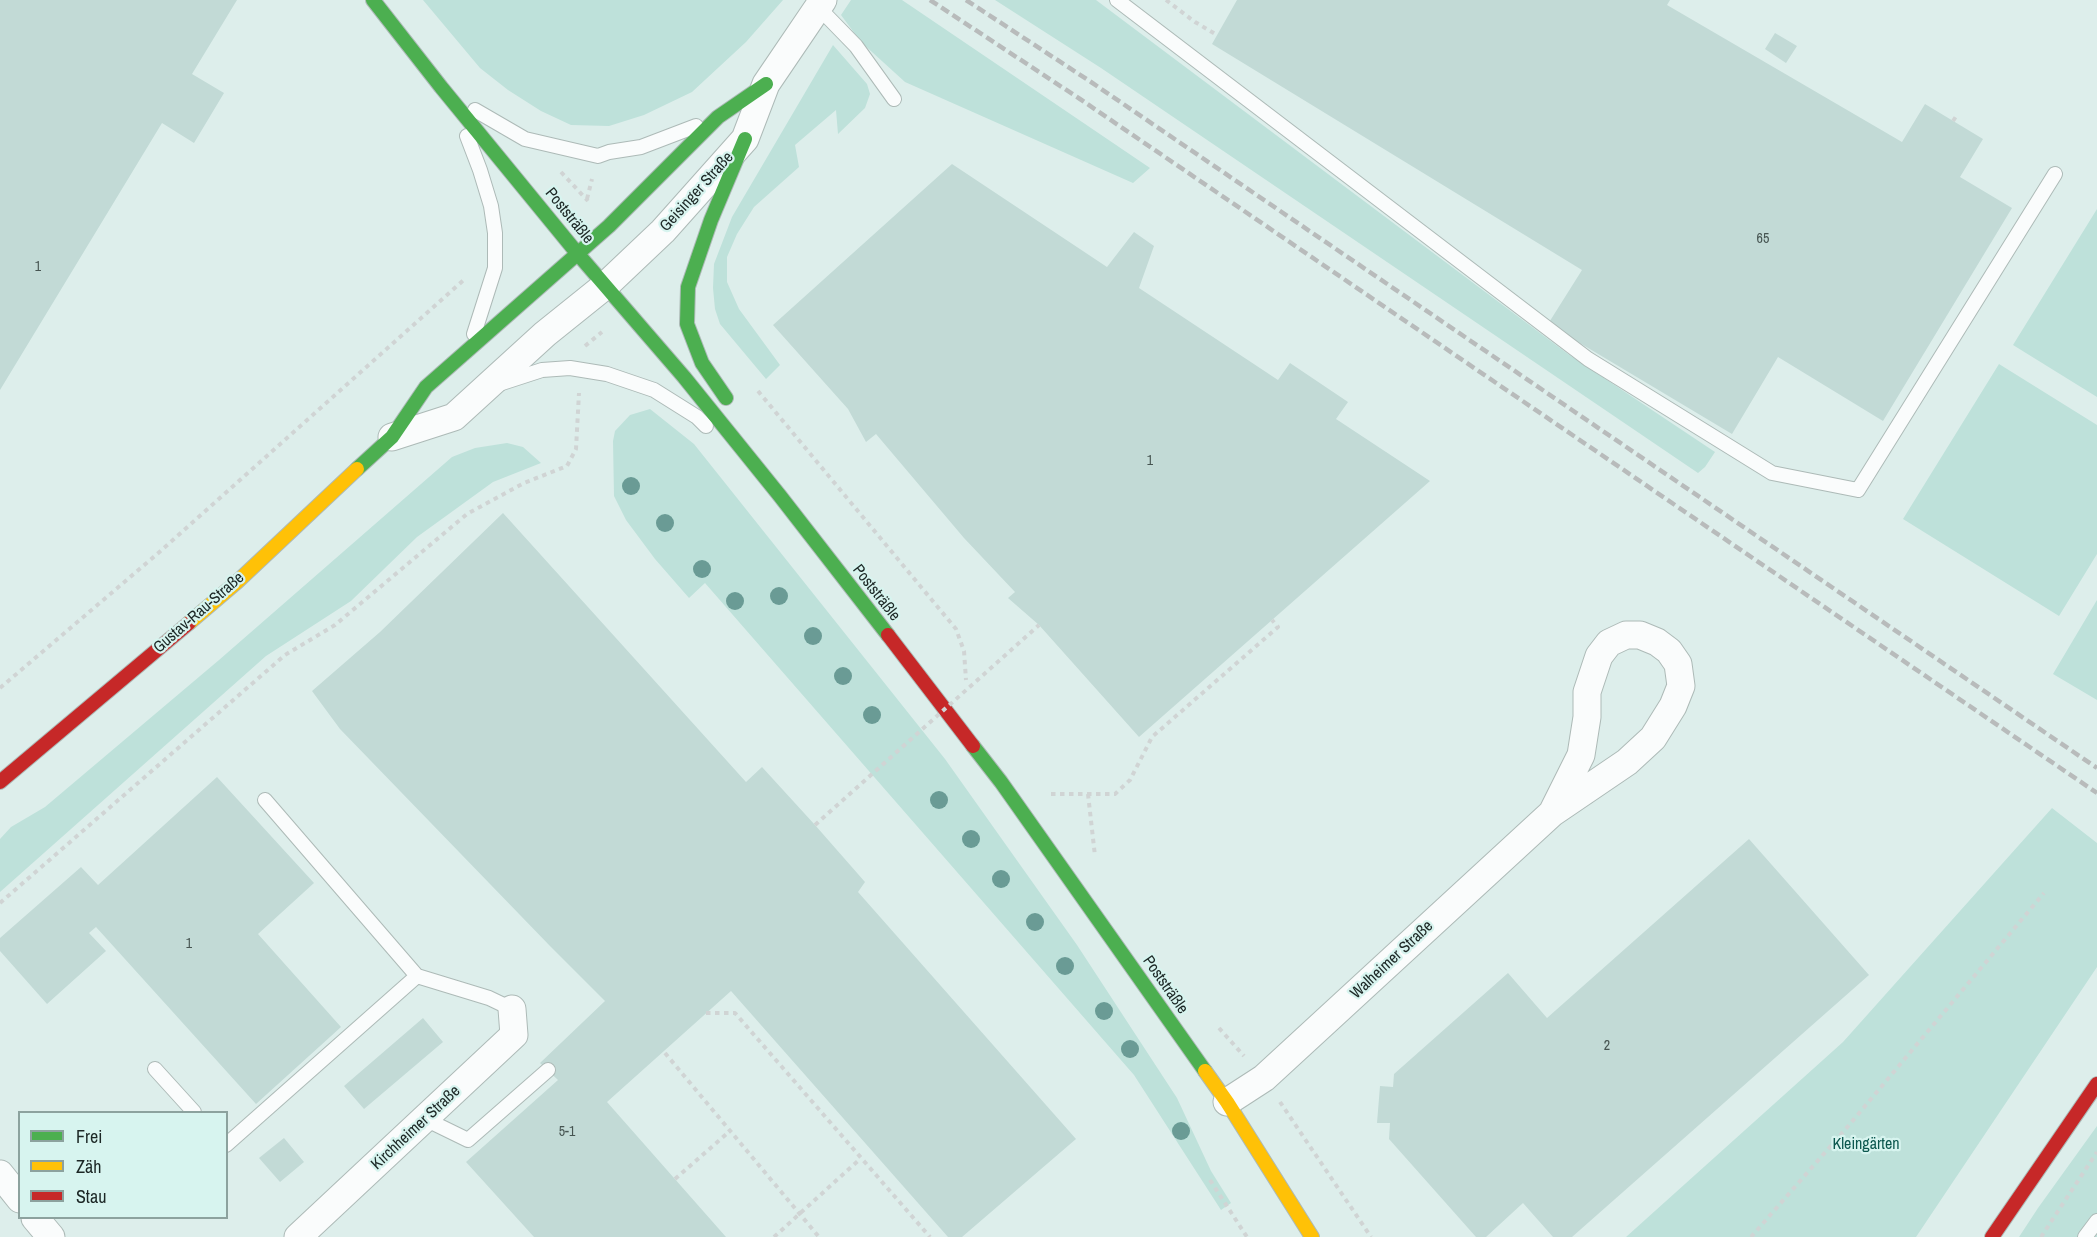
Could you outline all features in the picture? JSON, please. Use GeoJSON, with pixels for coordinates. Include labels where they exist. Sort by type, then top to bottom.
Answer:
{"type":"FeatureCollection","features":[{"type":"Feature","properties":{"kind":"main road","name":"Poststräßle"},"geometry":{"type":"LineString","coordinates":[[373,0],[577,253],[780,496],[1001,782],[1227,1102],[1312,1237]]}},
{"type":"Feature","properties":{"kind":"main road","name":"Geisinger Straße"},"geometry":{"type":"LineString","coordinates":[[577,253],[632,204],[718,117],[766,84]]}},
{"type":"Feature","properties":{"kind":"main road"},"geometry":{"type":"LineString","coordinates":[[732,407],[702,363],[687,324],[686,312],[688,286],[711,220],[745,139]]}},
{"type":"Feature","properties":{"kind":"main road","name":"Gustav-Rau-Straße"},"geometry":{"type":"LineString","coordinates":[[0,782],[237,582],[392,437],[426,387],[577,253]]}},
{"type":"Feature","properties":{"kind":"main road"},"geometry":{"type":"LineString","coordinates":[[772,463],[814,540]]}},
{"type":"Feature","properties":{"kind":"main road"},"geometry":{"type":"LineString","coordinates":[[1992,1237],[2097,1084]]}},
{"type":"Feature","properties":{"kind":"street","name":"Geisinger Straße"},"geometry":{"type":"LineString","coordinates":[[606,285],[663,231],[745,139],[766,84],[821,3]]}},
{"type":"Feature","properties":{"kind":"street","name":"Gustav-Rau-Straße"},"geometry":{"type":"LineString","coordinates":[[392,437],[454,417],[545,334],[606,285]]}},
{"type":"Feature","properties":{"kind":"street","name":"Walheimer Straße"},"geometry":{"type":"LineString","coordinates":[[1227,1102],[1264,1078],[1552,813],[1627,762],[1653,738],[1673,706],[1681,686],[1678,664],[1669,651],[1658,642],[1640,635],[1626,635],[1609,643],[1599,656],[1587,692],[1587,717],[1581,755],[1552,813]]}},
{"type":"Feature","properties":{"kind":"street","name":"Kirchheimer Straße"},"geometry":{"type":"LineString","coordinates":[[298,1237],[514,1035],[512,1010]]}},
{"type":"Feature","properties":{"kind":"street"},"geometry":{"type":"LineString","coordinates":[[0,1174],[18,1196]]}},
{"type":"Feature","properties":{"kind":"street"},"geometry":{"type":"LineString","coordinates":[[36,1219],[51,1237]]}},
{"type":"Feature","properties":{"kind":"lane"},"geometry":{"type":"LineString","coordinates":[[1117,0],[1588,359],[1772,473],[1858,490],[2055,174]]}},
{"type":"Feature","properties":{"kind":"lane"},"geometry":{"type":"LineString","coordinates":[[821,3],[856,46],[894,99]]}},
{"type":"Feature","properties":{"kind":"lane"},"geometry":{"type":"LineString","coordinates":[[441,87],[492,121],[525,139],[598,156],[640,147],[718,117]]}},
{"type":"Feature","properties":{"kind":"lane"},"geometry":{"type":"LineString","coordinates":[[441,87],[469,140],[491,206],[495,233],[495,268],[468,352]]}},
{"type":"Feature","properties":{"kind":"lane"},"geometry":{"type":"LineString","coordinates":[[486,388],[542,370],[579,369],[608,374],[654,390],[697,417],[780,496]]}},
{"type":"Feature","properties":{"kind":"lane"},"geometry":{"type":"LineString","coordinates":[[265,800],[417,976],[489,998],[512,1010]]}},
{"type":"Feature","properties":{"kind":"lane"},"geometry":{"type":"LineString","coordinates":[[228,1143],[417,976]]}},
{"type":"Feature","properties":{"kind":"lane"},"geometry":{"type":"LineString","coordinates":[[155,1069],[192,1111]]}},
{"type":"Feature","properties":{"kind":"lane"},"geometry":{"type":"LineString","coordinates":[[425,1119],[468,1140],[548,1070]]}},
{"type":"Feature","properties":{"kind":"lane"},"geometry":{"type":"LineString","coordinates":[[2085,1237],[2097,1221]]}},
{"type":"Feature","properties":{"kind":"path"},"geometry":{"type":"LineString","coordinates":[[1167,0],[1195,22],[1217,35]]}},
{"type":"Feature","properties":{"kind":"path"},"geometry":{"type":"LineString","coordinates":[[1953,121],[1957,116]]}},
{"type":"Feature","properties":{"kind":"path"},"geometry":{"type":"LineString","coordinates":[[0,688],[156,555],[456,289],[479,264],[495,260]]}},
{"type":"Feature","properties":{"kind":"path"},"geometry":{"type":"LineString","coordinates":[[0,903],[285,655],[335,625],[467,514],[524,483],[567,466],[576,449],[579,369]]}},
{"type":"Feature","properties":{"kind":"path"},"geometry":{"type":"LineString","coordinates":[[757,389],[956,630],[964,651],[965,677],[973,691]]}},
{"type":"Feature","properties":{"kind":"path"},"geometry":{"type":"LineString","coordinates":[[1053,802],[1047,794],[1115,794],[1130,780],[1152,737],[1278,627],[1272,620]]}},
{"type":"Feature","properties":{"kind":"path"},"geometry":{"type":"LineString","coordinates":[[815,825],[1039,625]]}},
{"type":"Feature","properties":{"kind":"path"},"geometry":{"type":"LineString","coordinates":[[1088,794],[1096,861],[1089,852]]}},
{"type":"Feature","properties":{"kind":"path"},"geometry":{"type":"LineString","coordinates":[[1751,1237],[1850,1124],[2044,893]]}},
{"type":"Feature","properties":{"kind":"path"},"geometry":{"type":"LineString","coordinates":[[706,1013],[735,1013],[930,1237]]}},
{"type":"Feature","properties":{"kind":"path"},"geometry":{"type":"LineString","coordinates":[[1217,1026],[1264,1078],[1371,1237]]}},
{"type":"Feature","properties":{"kind":"path"},"geometry":{"type":"LineString","coordinates":[[665,1053],[819,1237]]}},
{"type":"Feature","properties":{"kind":"path"},"geometry":{"type":"LineString","coordinates":[[675,1179],[730,1131]]}},
{"type":"Feature","properties":{"kind":"path"},"geometry":{"type":"LineString","coordinates":[[2041,1237],[2097,1152]]}},
{"type":"Feature","properties":{"kind":"path"},"geometry":{"type":"LineString","coordinates":[[774,1237],[860,1158]]}},
{"type":"Feature","properties":{"kind":"path"},"geometry":{"type":"LineString","coordinates":[[838,1178],[843,1184]]}},
{"type":"Feature","properties":{"kind":"path"},"geometry":{"type":"LineString","coordinates":[[1210,1180],[1247,1237]]}},
{"type":"Feature","properties":{"kind":"green space"},"geometry":{"type":"Polygon","coordinates":[[[423,0],[783,0],[746,42],[692,92],[644,115],[609,126],[571,125],[541,111],[508,90],[480,68],[423,0]]]}},
{"type":"Feature","properties":{"kind":"green space"},"geometry":{"type":"Polygon","coordinates":[[[851,0],[902,0],[1150,168],[1133,183],[905,82],[861,42],[841,15],[851,0]]]}},
{"type":"Feature","properties":{"kind":"green space"},"geometry":{"type":"Polygon","coordinates":[[[995,0],[1096,0],[1568,354],[1715,452],[1698,473],[1101,68],[995,0]]]}},
{"type":"Feature","properties":{"kind":"green space"},"geometry":{"type":"Polygon","coordinates":[[[833,45],[867,84],[870,94],[865,108],[838,134],[836,110],[795,145],[799,167],[754,207],[737,234],[727,257],[727,282],[739,309],[780,365],[766,379],[720,324],[715,309],[714,264],[732,217],[833,45]]]}},
{"type":"Feature","properties":{"kind":"green space"},"geometry":{"type":"Polygon","coordinates":[[[2097,209],[2097,397],[2013,345],[2097,209]]]}},
{"type":"Feature","properties":{"kind":"green space"},"geometry":{"type":"Polygon","coordinates":[[[1999,364],[2097,425],[2097,554],[2059,616],[1903,519],[1999,364]]]}},
{"type":"Feature","properties":{"kind":"green space"},"geometry":{"type":"Polygon","coordinates":[[[650,409],[694,444],[945,759],[1077,945],[1177,1098],[1211,1171],[1231,1203],[1221,1210],[1134,1075],[705,583],[689,598],[655,559],[626,520],[614,496],[613,441],[615,431],[630,415],[650,409]]]}},
{"type":"Feature","properties":{"kind":"green space"},"geometry":{"type":"Polygon","coordinates":[[[507,443],[523,447],[541,463],[493,482],[417,537],[351,601],[266,656],[0,892],[0,839],[11,827],[45,807],[219,660],[452,457],[475,448],[507,443]]]}},
{"type":"Feature","properties":{"kind":"green space"},"geometry":{"type":"Polygon","coordinates":[[[2097,600],[2097,700],[2053,674],[2097,600]]]}},
{"type":"Feature","properties":{"kind":"green space","name":"Kleingärten"},"geometry":{"type":"Polygon","coordinates":[[[2052,808],[2097,843],[2097,967],[1916,1237],[1626,1237],[1843,1042],[2052,808]]]}},
{"type":"Feature","properties":{"kind":"green space"},"geometry":{"type":"Polygon","coordinates":[[[2097,1126],[2097,1237],[2019,1237],[2038,1208],[2097,1126]]]}},
{"type":"Feature","properties":{"kind":"building"},"geometry":{"type":"Polygon","coordinates":[[[0,0],[237,0],[192,74],[224,93],[194,143],[162,123],[0,390],[0,0]]]}},
{"type":"Feature","properties":{"kind":"building"},"geometry":{"type":"Polygon","coordinates":[[[1237,0],[1670,0],[1667,5],[1902,142],[1925,104],[1983,139],[1960,177],[2012,208],[1883,421],[1778,357],[1732,434],[1548,324],[1582,270],[1212,44],[1237,0]]]}},
{"type":"Feature","properties":{"kind":"building"},"geometry":{"type":"Polygon","coordinates":[[[1775,33],[1797,46],[1786,63],[1765,49],[1775,33]]]}},
{"type":"Feature","properties":{"kind":"building"},"geometry":{"type":"Polygon","coordinates":[[[952,164],[1107,267],[1134,232],[1154,246],[1139,288],[1278,380],[1290,363],[1348,402],[1336,419],[1430,481],[1139,737],[1039,625],[1008,598],[1015,592],[964,538],[876,434],[866,442],[848,409],[773,325],[952,164]]]}},
{"type":"Feature","properties":{"kind":"building"},"geometry":{"type":"Polygon","coordinates":[[[503,513],[746,782],[762,767],[865,882],[858,892],[1076,1139],[962,1237],[948,1237],[731,991],[607,1102],[726,1237],[534,1237],[466,1162],[558,1080],[540,1063],[605,1001],[340,729],[312,691],[380,632],[503,513]]]}},
{"type":"Feature","properties":{"kind":"building"},"geometry":{"type":"Polygon","coordinates":[[[217,777],[314,883],[258,934],[341,1027],[256,1104],[96,927],[89,933],[106,951],[47,1004],[0,951],[0,938],[81,867],[98,885],[217,777]]]}},
{"type":"Feature","properties":{"kind":"building"},"geometry":{"type":"Polygon","coordinates":[[[1749,839],[1869,975],[1572,1237],[1553,1237],[1523,1203],[1486,1237],[1476,1237],[1389,1139],[1390,1123],[1377,1123],[1380,1086],[1393,1087],[1394,1074],[1508,973],[1547,1018],[1749,839]]]}},
{"type":"Feature","properties":{"kind":"building"},"geometry":{"type":"Polygon","coordinates":[[[423,1018],[443,1042],[364,1109],[344,1086],[423,1018]]]}},
{"type":"Feature","properties":{"kind":"building"},"geometry":{"type":"Polygon","coordinates":[[[284,1138],[304,1162],[280,1182],[259,1158],[284,1138]]]}},
{"type":"Feature","properties":{"kind":"railway"},"geometry":{"type":"LineString","coordinates":[[930,0],[1080,99],[2097,793]]}},
{"type":"Feature","properties":{"kind":"railway"},"geometry":{"type":"LineString","coordinates":[[966,0],[1091,82],[2097,768]]}},
{"type":"Feature","properties":{"kind":"traffic: fast"},"geometry":{"type":"LineString","coordinates":[[373,0],[577,253],[684,377],[888,635]]}},
{"type":"Feature","properties":{"kind":"traffic: fast"},"geometry":{"type":"LineString","coordinates":[[357,469],[392,437],[426,387],[609,226],[718,117],[766,84]]}},
{"type":"Feature","properties":{"kind":"traffic: fast"},"geometry":{"type":"LineString","coordinates":[[726,398],[702,363],[687,324],[688,287],[711,220],[745,139]]}},
{"type":"Feature","properties":{"kind":"traffic: fast"},"geometry":{"type":"LineString","coordinates":[[973,746],[1001,782],[1205,1071]]}},
{"type":"Feature","properties":{"kind":"traffic: slow"},"geometry":{"type":"LineString","coordinates":[[189,623],[237,582],[357,469]]}},
{"type":"Feature","properties":{"kind":"traffic: slow"},"geometry":{"type":"LineString","coordinates":[[1205,1071],[1312,1237]]}},
{"type":"Feature","properties":{"kind":"traffic: jam"},"geometry":{"type":"LineString","coordinates":[[0,782],[189,623]]}},
{"type":"Feature","properties":{"kind":"traffic: jam"},"geometry":{"type":"LineString","coordinates":[[888,635],[973,746]]}},
{"type":"Feature","properties":{"kind":"traffic: jam"},"geometry":{"type":"LineString","coordinates":[[1992,1237],[2097,1084]]}}]}
